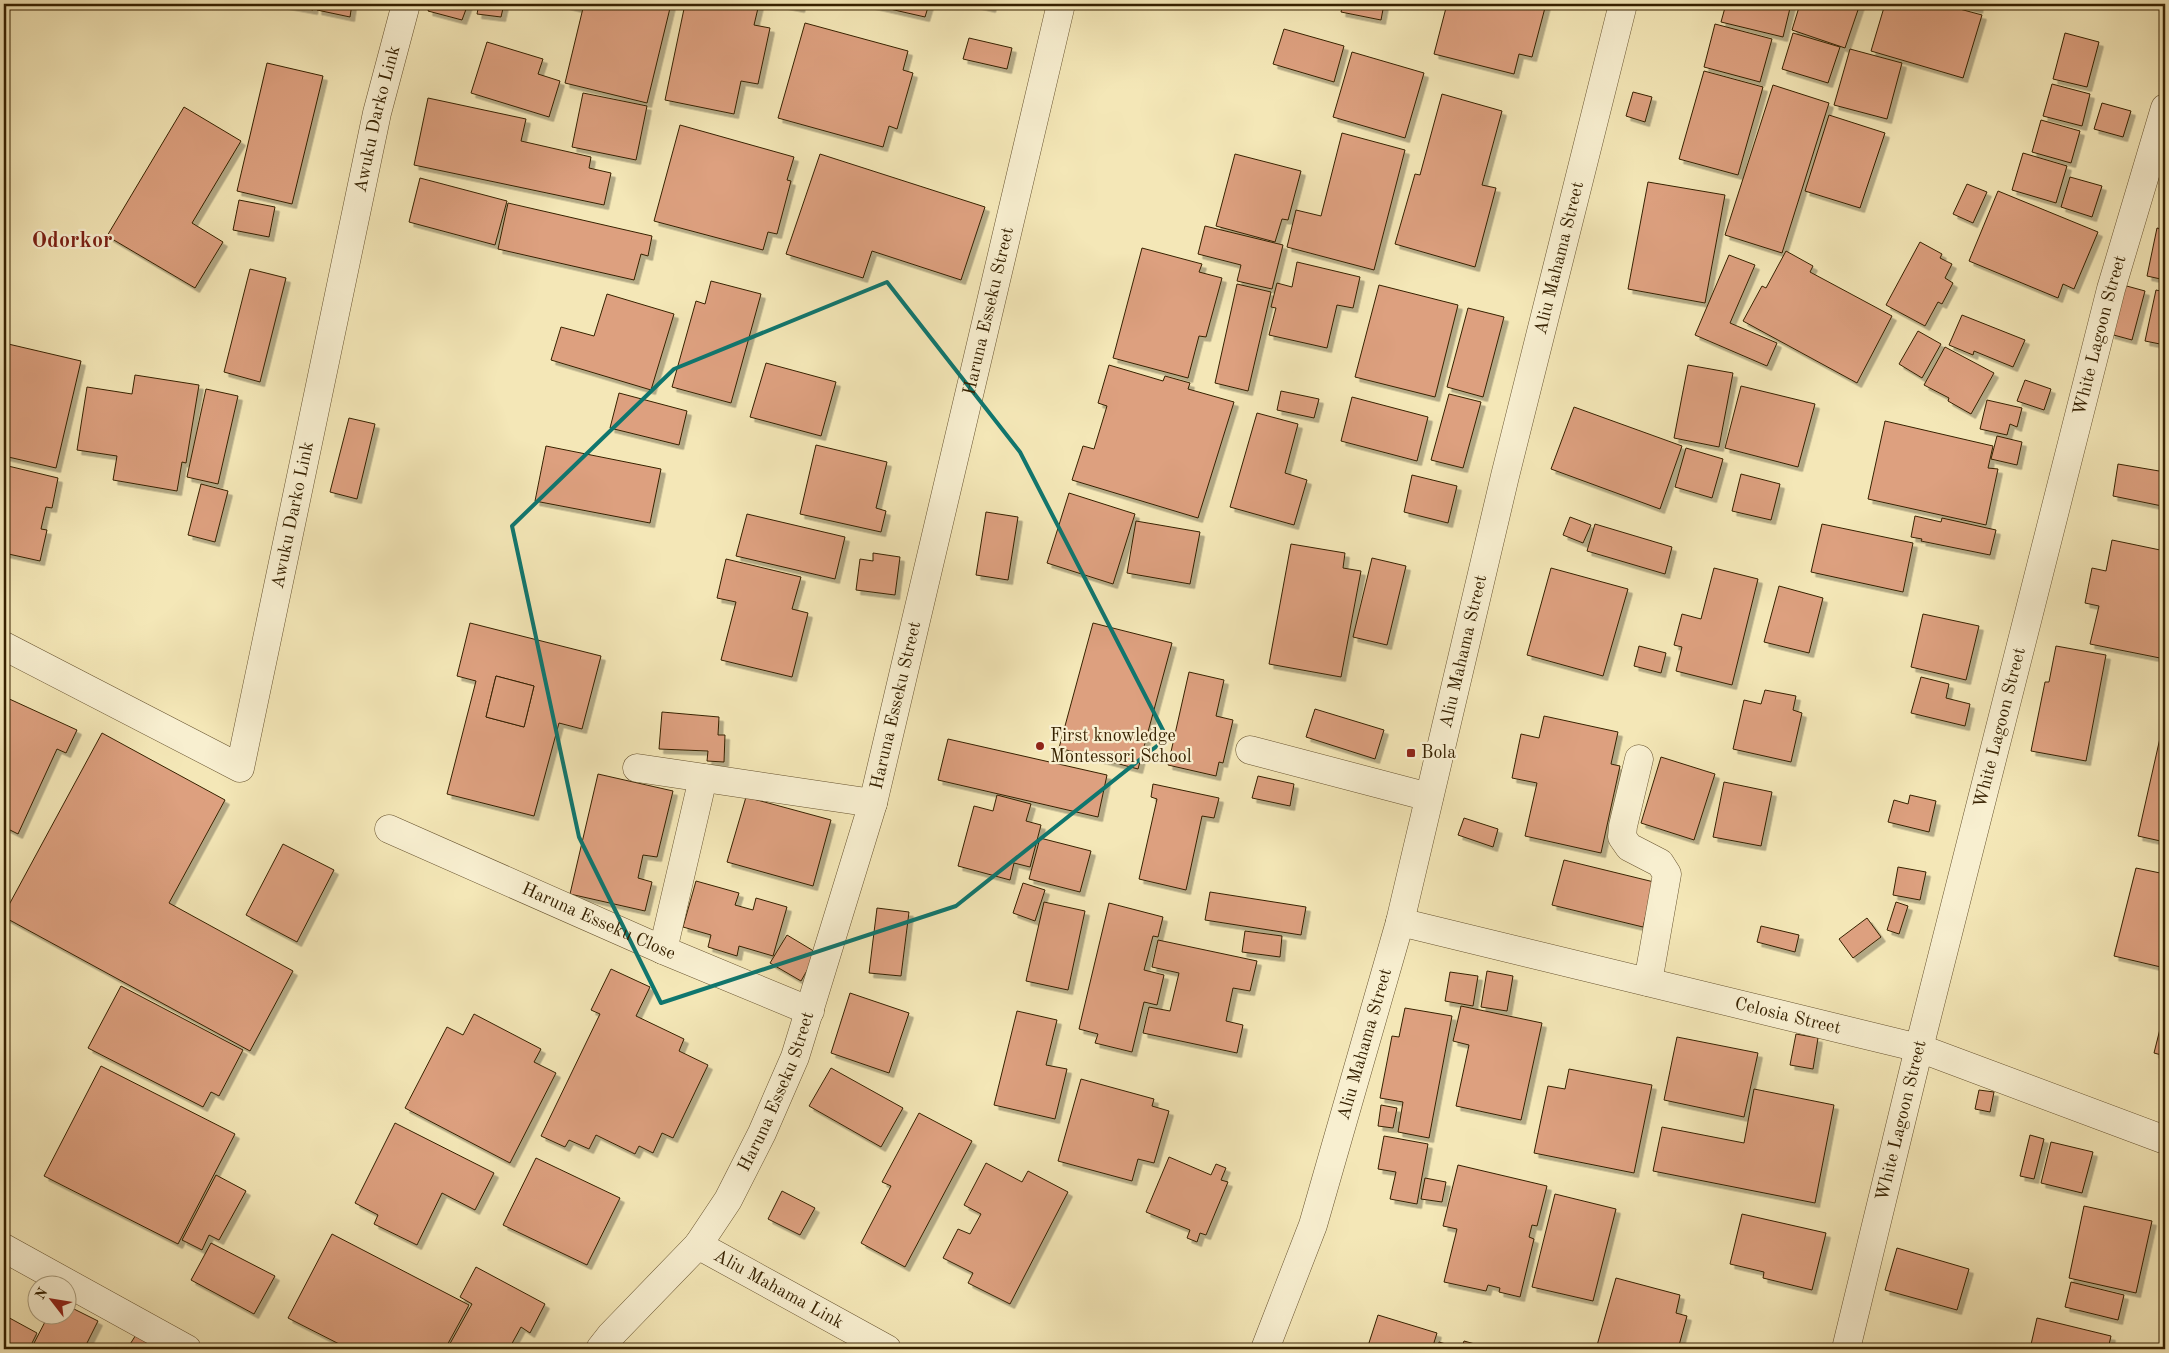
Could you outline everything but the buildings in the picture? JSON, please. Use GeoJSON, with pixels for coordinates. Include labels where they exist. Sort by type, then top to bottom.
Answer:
{"type":"FeatureCollection","features":[{"type":"Feature","properties":{"kind":"street","name":"Awuku Darko Link"},"geometry":{"type":"LineString","coordinates":[[4,646],[240,768],[377,113],[406,4]]}},
{"type":"Feature","properties":{"kind":"street","name":"Haruna Esseku Street"},"geometry":{"type":"LineString","coordinates":[[600,1349],[698,1245],[728,1200],[762,1133],[795,1058],[873,803],[1062,4]]}},
{"type":"Feature","properties":{"kind":"street","name":"Aliu Mahama Street"},"geometry":{"type":"LineString","coordinates":[[1265,1349],[1313,1225],[1400,922],[1505,476],[1623,4]]}},
{"type":"Feature","properties":{"kind":"street","name":"White Lagoon Street"},"geometry":{"type":"LineString","coordinates":[[1846,1349],[1919,1048],[2111,289],[2165,108]]}},
{"type":"Feature","properties":{"kind":"street"},"geometry":{"type":"LineString","coordinates":[[1250,750],[1429,797]]}},
{"type":"Feature","properties":{"kind":"street"},"geometry":{"type":"LineString","coordinates":[[1639,759],[1622,837],[1629,847],[1660,863],[1667,874],[1648,982]]}},
{"type":"Feature","properties":{"kind":"street"},"geometry":{"type":"LineString","coordinates":[[637,768],[873,803]]}},
{"type":"Feature","properties":{"kind":"street"},"geometry":{"type":"LineString","coordinates":[[663,950],[703,778]]}},
{"type":"Feature","properties":{"kind":"street","name":"Haruna Esseku Close"},"geometry":{"type":"LineString","coordinates":[[389,829],[663,950],[810,1011]]}},
{"type":"Feature","properties":{"kind":"street","name":"Celosia Street"},"geometry":{"type":"LineString","coordinates":[[1400,922],[1919,1048],[2165,1140]]}},
{"type":"Feature","properties":{"kind":"street","name":"Aliu Mahama Link"},"geometry":{"type":"LineString","coordinates":[[698,1245],[887,1349]]}},
{"type":"Feature","properties":{"kind":"street"},"geometry":{"type":"LineString","coordinates":[[4,1248],[187,1349]]}},
{"type":"Feature","properties":{"kind":"highlighted area"},"geometry":{"type":"Polygon","coordinates":[[[887,282],[1020,452],[1167,738],[956,906],[661,1003],[579,837],[512,526],[674,369],[887,282]]]}},
{"type":"Feature","properties":{"kind":"place","name":"First knowledge Montessori School"},"geometry":{"type":"Point","coordinates":[1040,746]}},
{"type":"Feature","properties":{"kind":"place","name":"Bola"},"geometry":{"type":"Point","coordinates":[1411,753]}},
{"type":"Feature","properties":{"kind":"district","name":"Odorkor"},"geometry":{"type":"Point","coordinates":[72,241]}}]}
